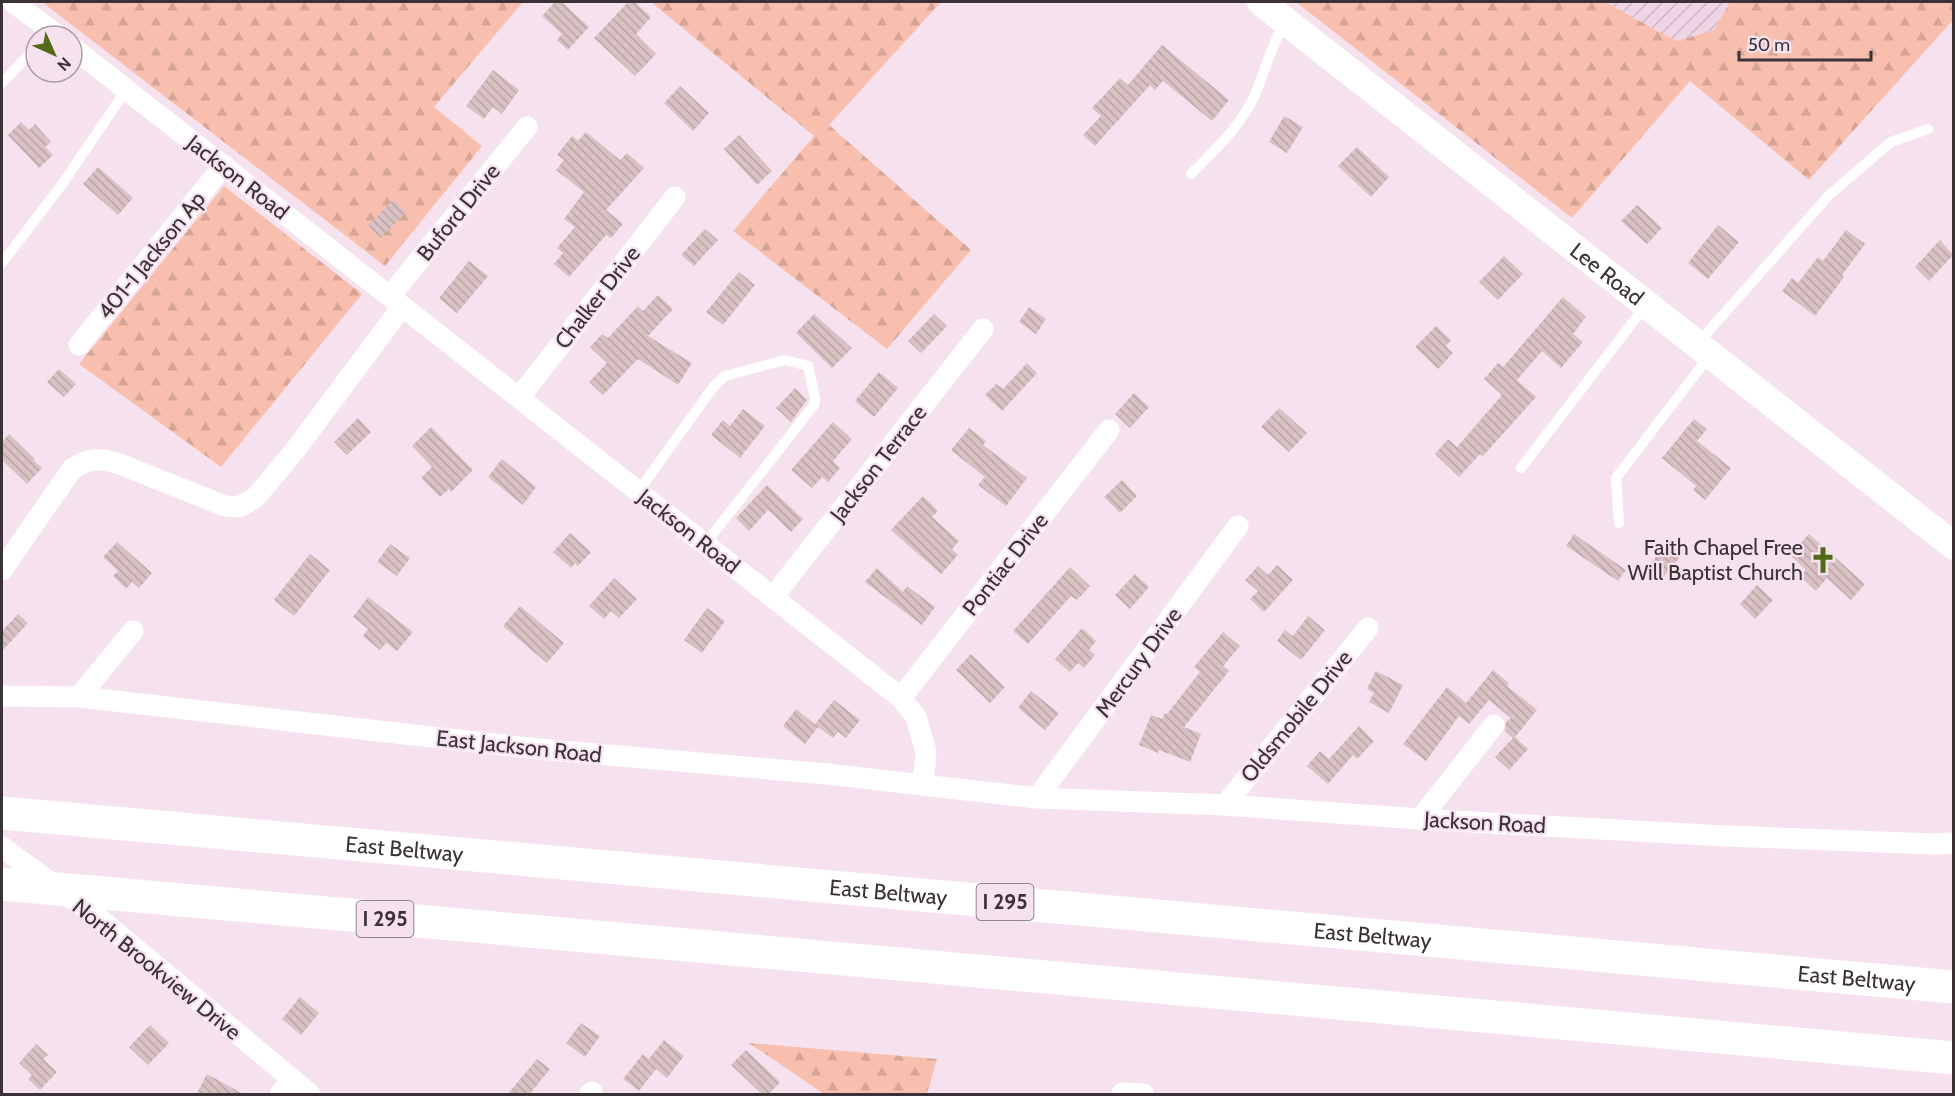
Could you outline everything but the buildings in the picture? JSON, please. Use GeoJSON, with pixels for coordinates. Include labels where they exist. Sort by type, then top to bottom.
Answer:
{"type":"FeatureCollection","features":[{"type":"Feature","properties":{"kind":"highway","name":"East Beltway"},"geometry":{"type":"LineString","coordinates":[[2,813],[1953,987]]}},
{"type":"Feature","properties":{"kind":"highway","name":"I 295"},"geometry":{"type":"LineString","coordinates":[[2,884],[1953,1059]]}},
{"type":"Feature","properties":{"kind":"street"},"geometry":{"type":"LineString","coordinates":[[13,2],[40,24]]}},
{"type":"Feature","properties":{"kind":"street","name":"Lee Road"},"geometry":{"type":"LineString","coordinates":[[1261,2],[1953,546]]}},
{"type":"Feature","properties":{"kind":"street","name":"Jackson Road"},"geometry":{"type":"LineString","coordinates":[[84,57],[901,698],[916,717],[926,752],[923,785]]}},
{"type":"Feature","properties":{"kind":"street","name":"Buford Drive"},"geometry":{"type":"LineString","coordinates":[[396,302],[527,127]]}},
{"type":"Feature","properties":{"kind":"street","name":"401-1 Jackson Ap"},"geometry":{"type":"LineString","coordinates":[[79,345],[224,165]]}},
{"type":"Feature","properties":{"kind":"street","name":"Chalker Drive"},"geometry":{"type":"LineString","coordinates":[[519,398],[675,197]]}},
{"type":"Feature","properties":{"kind":"street"},"geometry":{"type":"LineString","coordinates":[[2,570],[72,470],[87,460],[101,459],[117,463],[225,506],[239,507],[255,498],[296,449],[396,302]]}},
{"type":"Feature","properties":{"kind":"street","name":"Jackson Terrace"},"geometry":{"type":"LineString","coordinates":[[773,597],[983,329]]}},
{"type":"Feature","properties":{"kind":"street","name":"Pontiac Drive"},"geometry":{"type":"LineString","coordinates":[[901,698],[1109,430]]}},
{"type":"Feature","properties":{"kind":"street","name":"Mercury Drive"},"geometry":{"type":"LineString","coordinates":[[1037,798],[1238,526]]}},
{"type":"Feature","properties":{"kind":"street","name":"Oldsmobile Drive"},"geometry":{"type":"LineString","coordinates":[[1225,805],[1368,628]]}},
{"type":"Feature","properties":{"kind":"street"},"geometry":{"type":"LineString","coordinates":[[79,697],[133,631]]}},
{"type":"Feature","properties":{"kind":"street","name":"East Jackson Road"},"geometry":{"type":"LineString","coordinates":[[2,696],[79,697],[538,749],[827,774],[1037,798]]}},
{"type":"Feature","properties":{"kind":"street"},"geometry":{"type":"LineString","coordinates":[[1420,819],[1494,725]]}},
{"type":"Feature","properties":{"kind":"street","name":"Jackson Road"},"geometry":{"type":"LineString","coordinates":[[1037,798],[1225,805],[1420,819],[1736,836],[1944,844]]}},
{"type":"Feature","properties":{"kind":"street","name":"North Brookview Drive"},"geometry":{"type":"LineString","coordinates":[[2,846],[100,919],[286,1087],[310,1095]]}},
{"type":"Feature","properties":{"kind":"street"},"geometry":{"type":"LineString","coordinates":[[1122,1093],[1144,1095]]}},
{"type":"Feature","properties":{"kind":"lane"},"geometry":{"type":"LineString","coordinates":[[1191,174],[1221,145],[1243,116],[1257,91],[1274,41],[1285,21]]}},
{"type":"Feature","properties":{"kind":"lane"},"geometry":{"type":"LineString","coordinates":[[2,83],[24,59]]}},
{"type":"Feature","properties":{"kind":"lane"},"geometry":{"type":"LineString","coordinates":[[2,263],[63,183],[126,90]]}},
{"type":"Feature","properties":{"kind":"lane"},"geometry":{"type":"LineString","coordinates":[[1618,523],[1616,478],[1703,350],[1829,195],[1891,142],[1928,129]]}},
{"type":"Feature","properties":{"kind":"lane"},"geometry":{"type":"LineString","coordinates":[[1521,468],[1647,305]]}},
{"type":"Feature","properties":{"kind":"lane"},"geometry":{"type":"LineString","coordinates":[[638,492],[714,387],[725,376],[785,360],[808,366],[815,398],[814,405],[705,544]]}},
{"type":"Feature","properties":{"kind":"shaded area"},"geometry":{"type":"Polygon","coordinates":[[[1605,2],[1730,2],[1714,30],[1676,41],[1605,2]]]}},
{"type":"Feature","properties":{"kind":"green space"},"geometry":{"type":"Polygon","coordinates":[[[42,2],[523,2],[434,107],[482,146],[385,266],[84,34],[84,24],[71,24],[42,2]]]}},
{"type":"Feature","properties":{"kind":"green space"},"geometry":{"type":"Polygon","coordinates":[[[651,2],[941,2],[829,125],[971,250],[887,349],[733,231],[814,136],[651,2]]]}},
{"type":"Feature","properties":{"kind":"green space"},"geometry":{"type":"Polygon","coordinates":[[[1296,2],[1605,2],[1676,41],[1714,30],[1730,2],[1953,2],[1954,19],[1809,180],[1690,81],[1572,218],[1296,2]]]}},
{"type":"Feature","properties":{"kind":"green space"},"geometry":{"type":"Polygon","coordinates":[[[224,186],[362,294],[221,467],[79,364],[224,186]]]}},
{"type":"Feature","properties":{"kind":"green space"},"geometry":{"type":"Polygon","coordinates":[[[749,1043],[937,1059],[927,1094],[824,1094],[749,1043]]]}},
{"type":"Feature","properties":{"kind":"place","name":"Faith Chapel Free Will Baptist Church"},"geometry":{"type":"Point","coordinates":[1823,560]}}]}
